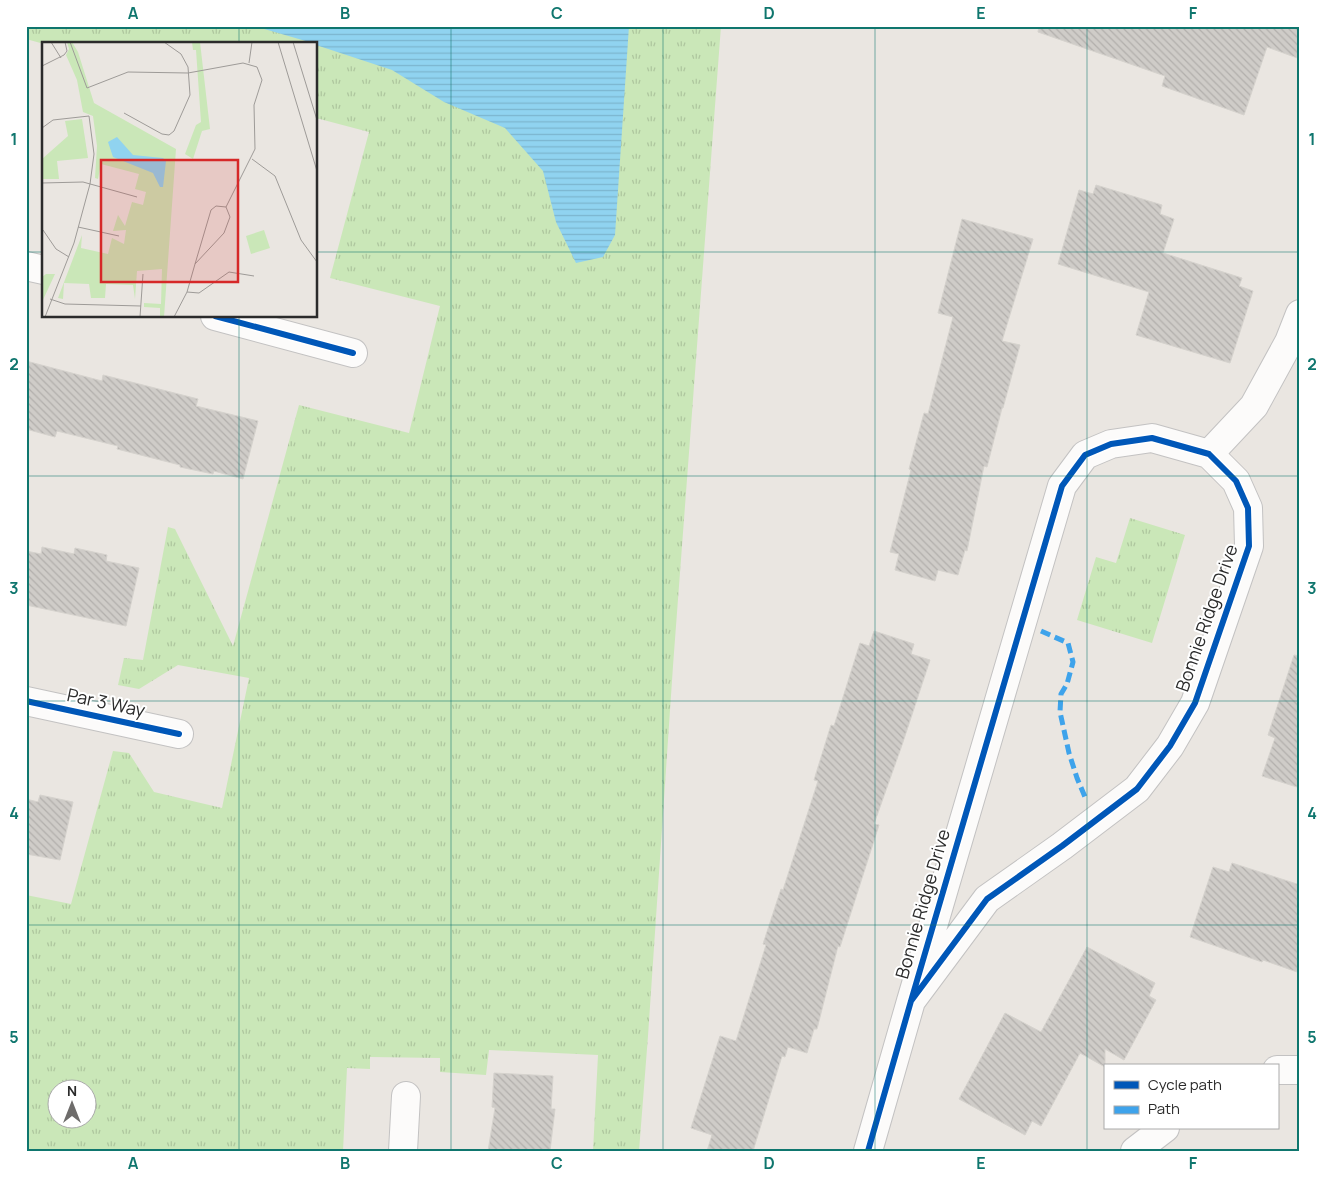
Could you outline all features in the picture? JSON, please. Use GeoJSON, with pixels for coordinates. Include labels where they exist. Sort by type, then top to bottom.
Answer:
{"type":"FeatureCollection","features":[{"type":"Feature","properties":{"kind":"street"},"geometry":{"type":"LineString","coordinates":[[26,266],[42,270]]}},
{"type":"Feature","properties":{"kind":"street"},"geometry":{"type":"LineString","coordinates":[[1209,454],[1254,406],[1289,342],[1300,314]]}},
{"type":"Feature","properties":{"kind":"street"},"geometry":{"type":"LineString","coordinates":[[222,318],[353,353]]}},
{"type":"Feature","properties":{"kind":"street","name":"Bonnie Ridge Drive"},"geometry":{"type":"LineString","coordinates":[[868,1151],[910,1001],[1062,486],[1085,455],[1112,444],[1152,438],[1209,454],[1236,481],[1248,508],[1249,546],[1195,703],[1170,746],[1137,788],[1062,846],[988,899],[910,1001]]}},
{"type":"Feature","properties":{"kind":"street","name":"Par 3 Way"},"geometry":{"type":"LineString","coordinates":[[26,701],[179,734]]}},
{"type":"Feature","properties":{"kind":"street"},"geometry":{"type":"LineString","coordinates":[[1278,1070],[1300,1070]]}},
{"type":"Feature","properties":{"kind":"street"},"geometry":{"type":"LineString","coordinates":[[403,1151],[406,1096]]}},
{"type":"Feature","properties":{"kind":"street"},"geometry":{"type":"LineString","coordinates":[[1135,1151],[1162,1130]]}},
{"type":"Feature","properties":{"kind":"green space"},"geometry":{"type":"Polygon","coordinates":[[[26,26],[721,26],[639,1151],[593,1151],[598,1055],[489,1050],[486,1075],[440,1072],[440,1058],[370,1057],[370,1069],[347,1068],[343,1151],[26,1151],[26,895],[71,904],[113,751],[129,753],[154,792],[222,808],[249,678],[178,665],[139,689],[118,685],[124,658],[143,660],[168,527],[175,529],[233,646],[299,405],[409,433],[440,306],[330,278],[369,132],[318,119],[318,42],[42,42],[26,39],[26,26]]]}},
{"type":"Feature","properties":{"kind":"green space"},"geometry":{"type":"Polygon","coordinates":[[[1130,518],[1185,535],[1152,643],[1077,620],[1096,557],[1116,563],[1130,518]]]}},
{"type":"Feature","properties":{"kind":"water"},"geometry":{"type":"Polygon","coordinates":[[[254,26],[629,26],[615,235],[603,257],[576,263],[556,222],[543,171],[505,128],[444,102],[392,70],[318,46],[318,42],[309,42],[254,26]]]}},
{"type":"Feature","properties":{"kind":"building"},"geometry":{"type":"Polygon","coordinates":[[[1039,26],[1300,26],[1300,59],[1267,47],[1244,115],[1162,86],[1165,76],[1038,32],[1039,26]]]}},
{"type":"Feature","properties":{"kind":"building"},"geometry":{"type":"Polygon","coordinates":[[[1096,185],[1162,205],[1160,214],[1174,219],[1163,253],[1242,278],[1239,286],[1253,291],[1230,363],[1136,335],[1149,292],[1058,264],[1079,190],[1093,194],[1096,185]]]}},
{"type":"Feature","properties":{"kind":"building"},"geometry":{"type":"Polygon","coordinates":[[[962,219],[1033,239],[1002,341],[1020,345],[987,467],[984,466],[967,551],[965,550],[958,575],[938,570],[935,581],[895,570],[899,554],[890,552],[924,413],[928,414],[953,317],[938,313],[962,219]]]}},
{"type":"Feature","properties":{"kind":"building"},"geometry":{"type":"Polygon","coordinates":[[[26,361],[102,381],[103,375],[198,399],[196,406],[258,421],[243,479],[214,471],[213,474],[180,467],[180,465],[117,449],[118,446],[57,431],[55,437],[26,429],[26,361]]]}},
{"type":"Feature","properties":{"kind":"building"},"geometry":{"type":"Polygon","coordinates":[[[42,547],[74,554],[75,548],[107,555],[106,561],[139,568],[126,626],[26,605],[26,551],[41,554],[42,547]]]}},
{"type":"Feature","properties":{"kind":"building"},"geometry":{"type":"Polygon","coordinates":[[[874,631],[914,644],[911,654],[930,660],[874,824],[879,825],[840,947],[838,946],[817,1029],[814,1029],[807,1053],[788,1047],[785,1057],[782,1056],[753,1151],[707,1151],[712,1135],[691,1128],[720,1036],[736,1041],[766,945],[763,944],[781,889],[783,890],[818,781],[814,780],[831,725],[834,726],[860,643],[869,646],[874,631]]]}},
{"type":"Feature","properties":{"kind":"building"},"geometry":{"type":"Polygon","coordinates":[[[1294,655],[1300,656],[1300,788],[1262,776],[1275,738],[1268,735],[1294,655]]]}},
{"type":"Feature","properties":{"kind":"building"},"geometry":{"type":"Polygon","coordinates":[[[40,795],[73,802],[60,860],[26,854],[26,799],[38,802],[40,795]]]}},
{"type":"Feature","properties":{"kind":"building"},"geometry":{"type":"Polygon","coordinates":[[[1232,863],[1300,885],[1300,973],[1190,937],[1213,867],[1229,872],[1232,863]]]}},
{"type":"Feature","properties":{"kind":"building"},"geometry":{"type":"Polygon","coordinates":[[[1087,947],[1155,983],[1149,996],[1156,1000],[1124,1060],[1105,1049],[1104,1066],[1080,1053],[1041,1126],[1032,1121],[1025,1135],[959,1099],[1005,1013],[1041,1032],[1087,947]]]}},
{"type":"Feature","properties":{"kind":"building"},"geometry":{"type":"Polygon","coordinates":[[[494,1073],[553,1076],[551,1109],[555,1109],[550,1151],[488,1151],[495,1108],[492,1107],[494,1073]]]}},
{"type":"Feature","properties":{"kind":"marked path"},"geometry":{"type":"LineString","coordinates":[[1041,631],[1068,643],[1073,662],[1067,684],[1061,694],[1060,712],[1069,753],[1085,797]]}},
{"type":"Feature","properties":{"kind":"cycle path"},"geometry":{"type":"LineString","coordinates":[[222,318],[353,353]]}},
{"type":"Feature","properties":{"kind":"cycle path"},"geometry":{"type":"LineString","coordinates":[[868,1151],[911,1001],[1062,486],[1085,455],[1111,444],[1152,438],[1209,454],[1236,481],[1248,508],[1249,546],[1195,703],[1170,746],[1137,789],[1062,846],[987,899],[911,1001]]}},
{"type":"Feature","properties":{"kind":"cycle path"},"geometry":{"type":"LineString","coordinates":[[26,701],[179,734]]}}]}
